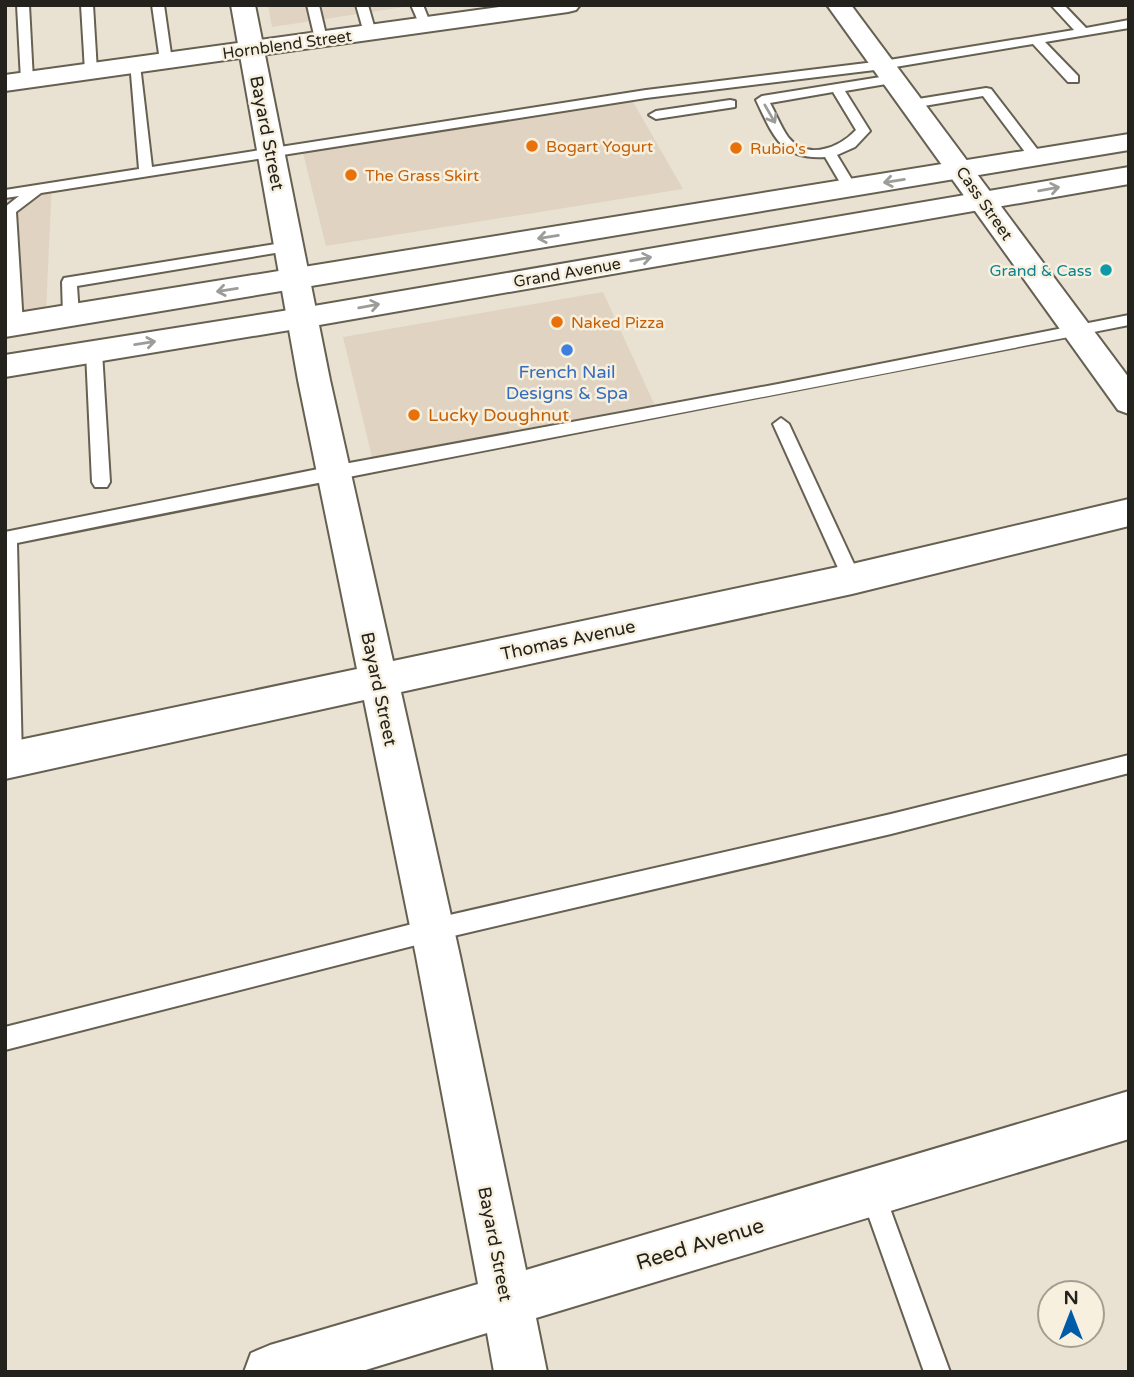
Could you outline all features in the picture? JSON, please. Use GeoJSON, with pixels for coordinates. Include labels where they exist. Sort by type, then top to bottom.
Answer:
{"type":"FeatureCollection","features":[{"type":"Feature","properties":{"kind":"street","name":"Bayard Street"},"geometry":{"type":"LineString","coordinates":[[243,5],[333,472],[432,930],[521,1372]]}},
{"type":"Feature","properties":{"kind":"street","name":"Hornblend Street"},"geometry":{"type":"LineString","coordinates":[[16,82],[370,33],[421,15],[568,5]]}},
{"type":"Feature","properties":{"kind":"street","name":"Cass Street"},"geometry":{"type":"LineString","coordinates":[[839,5],[1129,402]]}},
{"type":"Feature","properties":{"kind":"street","name":"Grand Avenue"},"geometry":{"type":"LineString","coordinates":[[5,366],[94,352],[298,298],[850,188],[1129,142]]}},
{"type":"Feature","properties":{"kind":"street","name":"Grand Avenue"},"geometry":{"type":"LineString","coordinates":[[10,325],[71,315],[298,298],[982,201],[1129,175]]}},
{"type":"Feature","properties":{"kind":"street","name":"Thomas Avenue"},"geometry":{"type":"LineString","coordinates":[[9,760],[852,579],[1129,512]]}},
{"type":"Feature","properties":{"kind":"street","name":"Reed Avenue"},"geometry":{"type":"LineString","coordinates":[[270,1372],[1129,1115]]}},
{"type":"Feature","properties":{"kind":"lane"},"geometry":{"type":"LineString","coordinates":[[16,82],[23,5]]}},
{"type":"Feature","properties":{"kind":"lane"},"geometry":{"type":"LineString","coordinates":[[87,5],[91,71]]}},
{"type":"Feature","properties":{"kind":"lane"},"geometry":{"type":"LineString","coordinates":[[158,5],[166,61]]}},
{"type":"Feature","properties":{"kind":"lane"},"geometry":{"type":"LineString","coordinates":[[313,5],[321,39]]}},
{"type":"Feature","properties":{"kind":"lane"},"geometry":{"type":"LineString","coordinates":[[362,5],[370,33]]}},
{"type":"Feature","properties":{"kind":"lane"},"geometry":{"type":"LineString","coordinates":[[1057,5],[1083,32]]}},
{"type":"Feature","properties":{"kind":"lane"},"geometry":{"type":"LineString","coordinates":[[837,88],[863,131],[850,144],[829,153],[807,156],[790,149],[762,100],[837,88],[888,72],[1035,39],[1129,24]]}},
{"type":"Feature","properties":{"kind":"lane"},"geometry":{"type":"LineString","coordinates":[[1035,39],[1073,79]]}},
{"type":"Feature","properties":{"kind":"lane"},"geometry":{"type":"LineString","coordinates":[[134,65],[146,172]]}},
{"type":"Feature","properties":{"kind":"lane"},"geometry":{"type":"LineString","coordinates":[[5,194],[646,94],[888,72]]}},
{"type":"Feature","properties":{"kind":"lane"},"geometry":{"type":"LineString","coordinates":[[912,104],[986,92],[1036,157]]}},
{"type":"Feature","properties":{"kind":"lane"},"geometry":{"type":"LineString","coordinates":[[656,114],[730,104]]}},
{"type":"Feature","properties":{"kind":"lane"},"geometry":{"type":"LineString","coordinates":[[829,153],[850,188]]}},
{"type":"Feature","properties":{"kind":"lane"},"geometry":{"type":"LineString","coordinates":[[10,325],[9,211],[37,189]]}},
{"type":"Feature","properties":{"kind":"lane"},"geometry":{"type":"LineString","coordinates":[[71,315],[69,282],[288,247]]}},
{"type":"Feature","properties":{"kind":"lane"},"geometry":{"type":"LineString","coordinates":[[9,760],[8,538],[333,472],[778,390],[1129,320]]}},
{"type":"Feature","properties":{"kind":"lane"},"geometry":{"type":"LineString","coordinates":[[94,352],[101,482]]}},
{"type":"Feature","properties":{"kind":"lane"},"geometry":{"type":"LineString","coordinates":[[781,424],[852,579]]}},
{"type":"Feature","properties":{"kind":"lane"},"geometry":{"type":"LineString","coordinates":[[5,1039],[432,930],[891,824],[1129,764]]}},
{"type":"Feature","properties":{"kind":"lane"},"geometry":{"type":"LineString","coordinates":[[872,1192],[937,1372]]}},
{"type":"Feature","properties":{"kind":"shaded area"},"geometry":{"type":"Polygon","coordinates":[[[268,5],[417,5],[272,27],[268,5]]]}},
{"type":"Feature","properties":{"kind":"shaded area"},"geometry":{"type":"Polygon","coordinates":[[[632,100],[683,189],[326,246],[303,153],[632,100]]]}},
{"type":"Feature","properties":{"kind":"shaded area"},"geometry":{"type":"Polygon","coordinates":[[[52,182],[46,311],[5,316],[5,190],[52,182]]]}},
{"type":"Feature","properties":{"kind":"shaded area"},"geometry":{"type":"Polygon","coordinates":[[[603,292],[656,408],[373,461],[343,337],[603,292]]]}},
{"type":"Feature","properties":{"kind":"place","name":"Bogart Yogurt"},"geometry":{"type":"Point","coordinates":[532,146]}},
{"type":"Feature","properties":{"kind":"place","name":"Rubio's"},"geometry":{"type":"Point","coordinates":[736,148]}},
{"type":"Feature","properties":{"kind":"place","name":"The Grass Skirt"},"geometry":{"type":"Point","coordinates":[351,175]}},
{"type":"Feature","properties":{"kind":"place","name":"Grand & Cass"},"geometry":{"type":"Point","coordinates":[1106,270]}},
{"type":"Feature","properties":{"kind":"place","name":"Naked Pizza"},"geometry":{"type":"Point","coordinates":[557,322]}},
{"type":"Feature","properties":{"kind":"place","name":"French Nail Designs & Spa"},"geometry":{"type":"Point","coordinates":[567,350]}},
{"type":"Feature","properties":{"kind":"place","name":"Lucky Doughnut"},"geometry":{"type":"Point","coordinates":[414,415]}}]}
